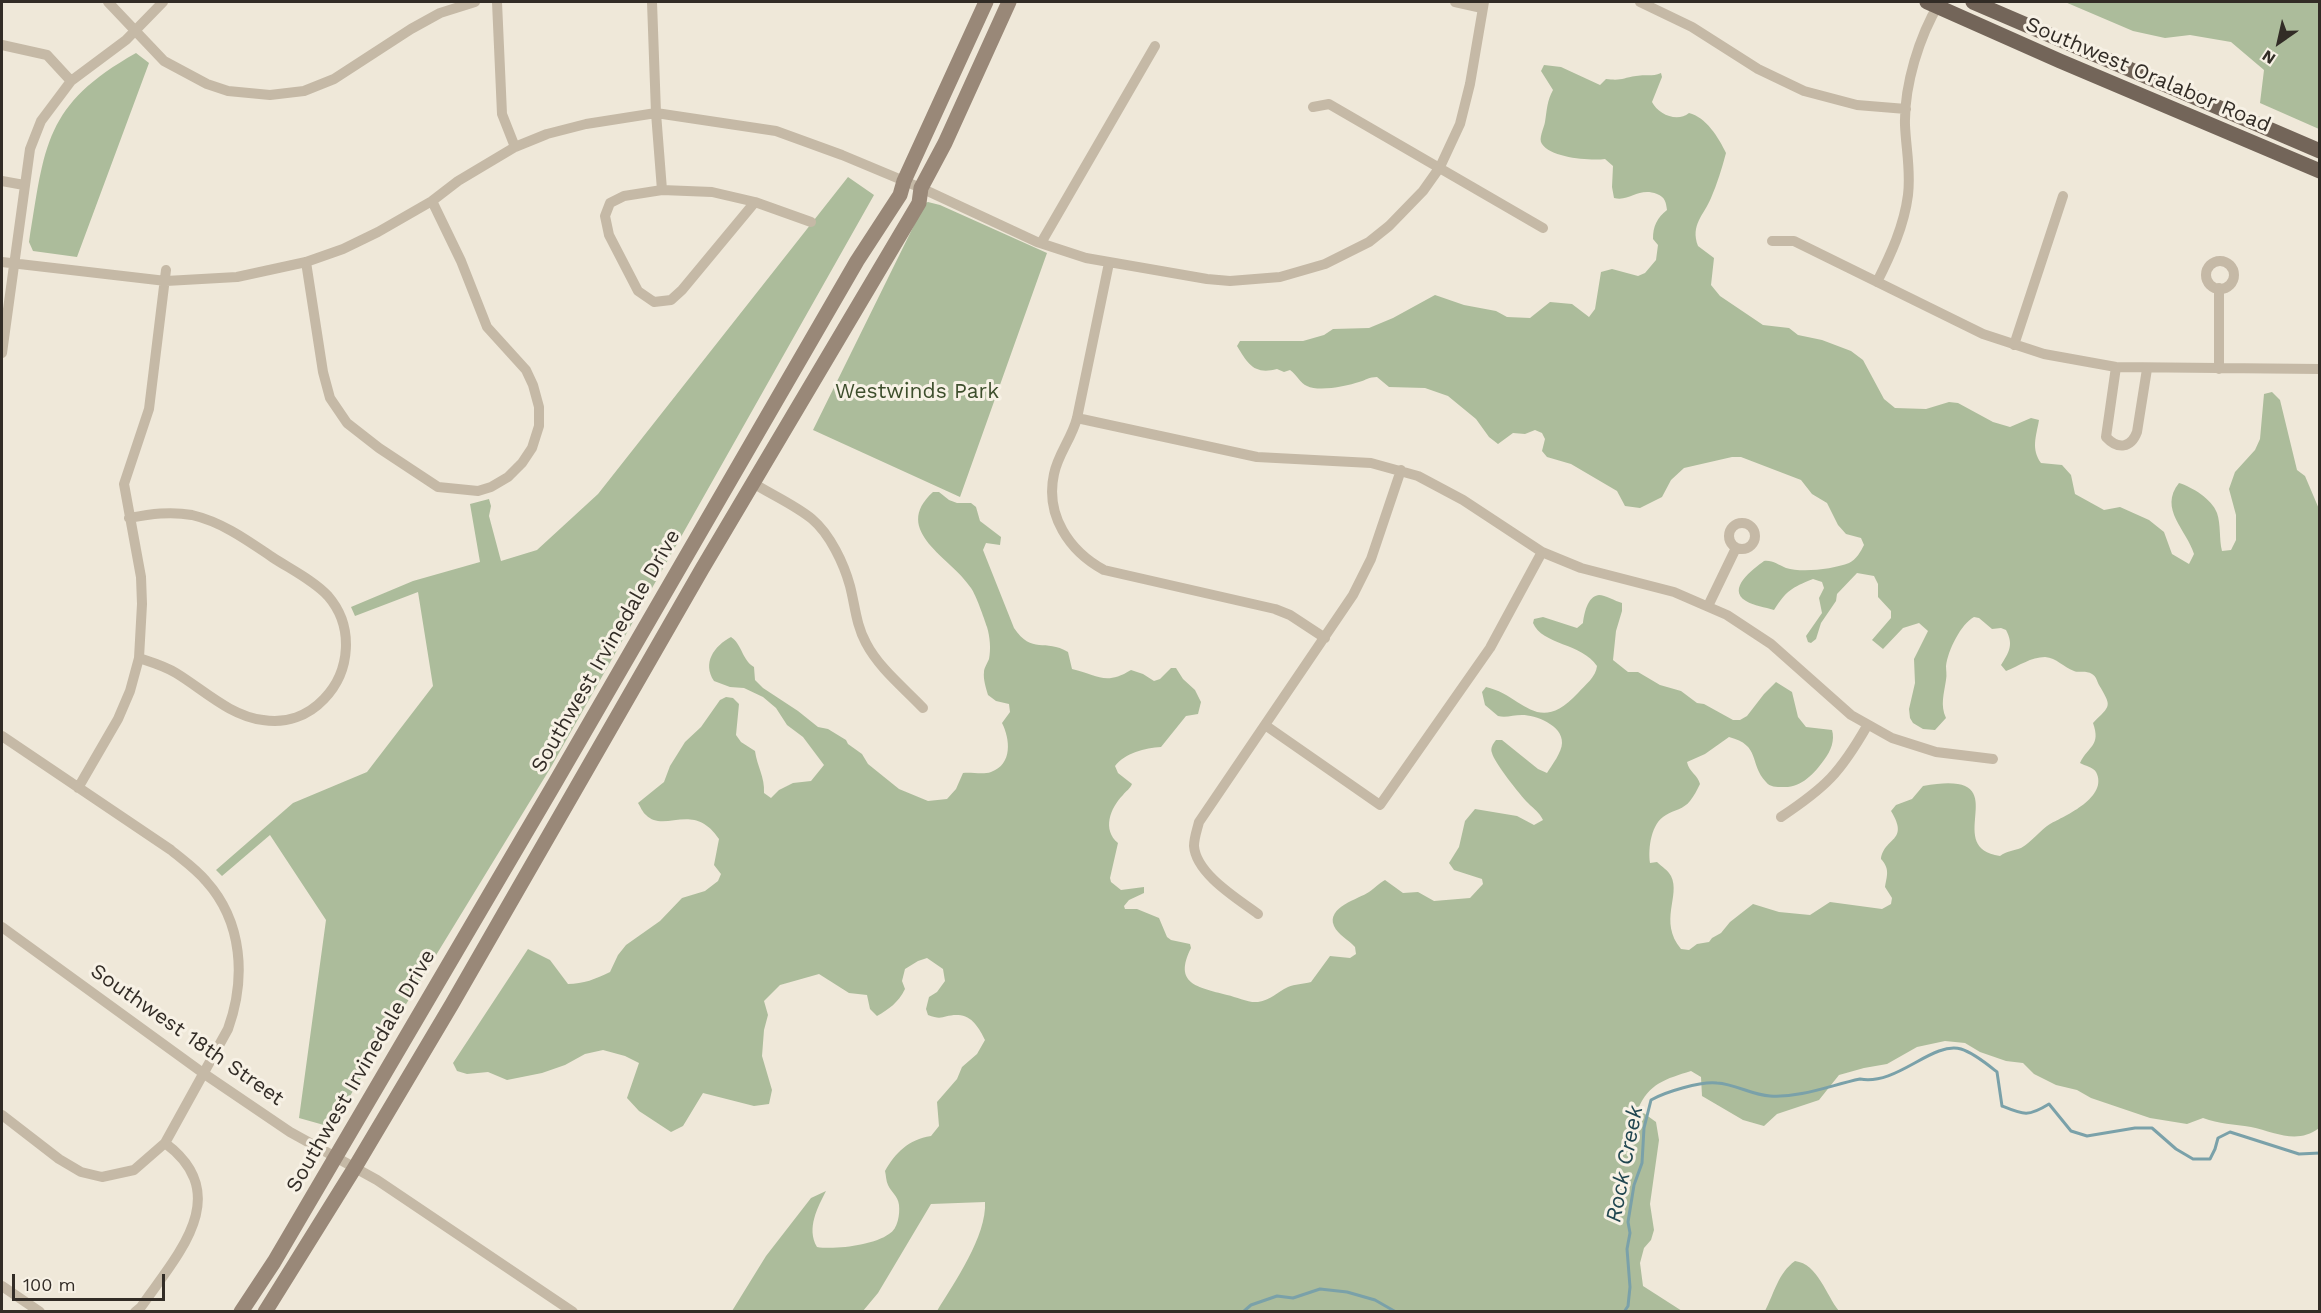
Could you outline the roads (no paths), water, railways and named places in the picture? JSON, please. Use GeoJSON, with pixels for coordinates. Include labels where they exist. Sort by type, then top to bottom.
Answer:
{"type":"FeatureCollection","features":[{"type":"Feature","properties":{"kind":"main road","name":"Southwest Irvinedale Drive"},"geometry":{"type":"LineString","coordinates":[[241,1311],[274,1262],[857,261],[900,195],[904,181],[986,2]]}},
{"type":"Feature","properties":{"kind":"main road","name":"Southwest Irvinedale Drive"},"geometry":{"type":"LineString","coordinates":[[265,1311],[354,1169],[753,483],[919,203],[921,188],[945,142],[1009,2]]}},
{"type":"Feature","properties":{"kind":"main road","name":"Southwest Oralabor Road"},"geometry":{"type":"LineString","coordinates":[[1973,2],[2319,151]]}},
{"type":"Feature","properties":{"kind":"main road","name":"Southwest Oralabor Road"},"geometry":{"type":"LineString","coordinates":[[1935,3],[2060,61],[2319,171]]}},
{"type":"Feature","properties":{"kind":"main road"},"geometry":{"type":"LineString","coordinates":[[627,657],[646,667]]}},
{"type":"Feature","properties":{"kind":"street"},"geometry":{"type":"LineString","coordinates":[[108,2],[165,61],[207,84],[228,91],[270,95],[304,91],[334,79],[420,24],[440,14],[475,2]]}},
{"type":"Feature","properties":{"kind":"street"},"geometry":{"type":"LineString","coordinates":[[2,353],[7,262],[30,149],[41,121],[71,81],[126,40],[163,2]]}},
{"type":"Feature","properties":{"kind":"street"},"geometry":{"type":"LineString","coordinates":[[497,2],[502,114],[515,147]]}},
{"type":"Feature","properties":{"kind":"street"},"geometry":{"type":"LineString","coordinates":[[652,2],[656,113],[662,190]]}},
{"type":"Feature","properties":{"kind":"street"},"geometry":{"type":"LineString","coordinates":[[7,262],[166,281],[237,277],[306,262],[343,249],[378,232],[432,201],[458,181],[515,147],[547,134],[656,113],[776,131],[842,155],[921,188],[1041,243],[1109,263],[1230,281],[1257,280],[1302,272],[1347,255],[1389,226],[1423,191],[1440,166],[1451,145],[1467,101],[1483,5],[1455,2]]}},
{"type":"Feature","properties":{"kind":"street"},"geometry":{"type":"LineString","coordinates":[[1640,2],[1692,27],[1758,69],[1804,91],[1857,105],[1906,110]]}},
{"type":"Feature","properties":{"kind":"street"},"geometry":{"type":"LineString","coordinates":[[1877,282],[1897,239],[1908,195],[1906,110],[1909,81],[1935,3]]}},
{"type":"Feature","properties":{"kind":"street"},"geometry":{"type":"LineString","coordinates":[[2,45],[47,55],[71,81]]}},
{"type":"Feature","properties":{"kind":"street"},"geometry":{"type":"LineString","coordinates":[[1041,243],[1155,46]]}},
{"type":"Feature","properties":{"kind":"street"},"geometry":{"type":"LineString","coordinates":[[1313,107],[1329,104],[1440,166],[1543,228]]}},
{"type":"Feature","properties":{"kind":"street"},"geometry":{"type":"LineString","coordinates":[[2,181],[24,185]]}},
{"type":"Feature","properties":{"kind":"street"},"geometry":{"type":"LineString","coordinates":[[755,202],[682,290],[671,300],[654,302],[638,291],[609,236],[605,216],[610,203],[624,196],[662,190],[712,192],[755,202],[811,222]]}},
{"type":"Feature","properties":{"kind":"street"},"geometry":{"type":"LineString","coordinates":[[2014,345],[2064,196]]}},
{"type":"Feature","properties":{"kind":"street"},"geometry":{"type":"LineString","coordinates":[[306,262],[323,372],[330,398],[348,423],[360,435],[438,487],[478,490],[491,487],[508,477],[522,463],[532,448],[539,426],[539,407],[534,385],[526,370],[488,327],[461,261],[432,201]]}},
{"type":"Feature","properties":{"kind":"street"},"geometry":{"type":"LineString","coordinates":[[1772,241],[1794,241],[1953,320],[2014,345],[2056,356],[2116,368],[2319,369]]}},
{"type":"Feature","properties":{"kind":"street"},"geometry":{"type":"LineString","coordinates":[[1109,263],[1077,418],[1073,433],[1056,467],[1052,490],[1056,516],[1062,531],[1080,555],[1104,570],[1120,576],[1275,609],[1290,615],[1325,638]]}},
{"type":"Feature","properties":{"kind":"street"},"geometry":{"type":"LineString","coordinates":[[78,788],[118,718],[130,692],[138,658],[142,604],[141,577],[124,484],[148,409],[166,270]]}},
{"type":"Feature","properties":{"kind":"street"},"geometry":{"type":"LineString","coordinates":[[2219,288],[2219,369]]}},
{"type":"Feature","properties":{"kind":"street"},"geometry":{"type":"LineString","coordinates":[[2116,368],[2106,437],[2121,447],[2134,440],[2137,432],[2147,369]]}},
{"type":"Feature","properties":{"kind":"street"},"geometry":{"type":"LineString","coordinates":[[1077,418],[1257,457],[1348,460],[1401,470],[1441,486],[1542,552],[1581,568],[1647,583],[1708,606],[1742,624],[1771,644],[1831,700],[1867,726],[1914,746],[1936,752],[1994,759]]}},
{"type":"Feature","properties":{"kind":"street"},"geometry":{"type":"LineString","coordinates":[[1258,915],[1206,872],[1194,847],[1195,835],[1206,809],[1353,595],[1366,569],[1401,470]]}},
{"type":"Feature","properties":{"kind":"street"},"geometry":{"type":"LineString","coordinates":[[753,483],[804,513],[824,531],[850,584],[859,628],[867,645],[880,665],[923,708]]}},
{"type":"Feature","properties":{"kind":"street"},"geometry":{"type":"LineString","coordinates":[[129,518],[152,513],[192,515],[242,537],[328,596],[341,618],[347,646],[339,680],[325,699],[308,712],[292,719],[274,722],[244,717],[174,671],[138,658]]}},
{"type":"Feature","properties":{"kind":"street"},"geometry":{"type":"LineString","coordinates":[[1708,606],[1736,548]]}},
{"type":"Feature","properties":{"kind":"street"},"geometry":{"type":"LineString","coordinates":[[1265,725],[1380,805],[1490,648],[1542,552]]}},
{"type":"Feature","properties":{"kind":"street"},"geometry":{"type":"LineString","coordinates":[[1781,817],[1831,780],[1843,766],[1867,726]]}},
{"type":"Feature","properties":{"kind":"street"},"geometry":{"type":"LineString","coordinates":[[2,736],[171,850],[207,882],[229,919],[237,940],[239,978],[233,1016],[228,1029],[165,1143],[134,1170],[102,1177],[81,1172],[59,1159],[2,1115]]}},
{"type":"Feature","properties":{"kind":"street","name":"Southwest 18th Street"},"geometry":{"type":"LineString","coordinates":[[2,927],[203,1073],[290,1132],[377,1180],[573,1311]]}},
{"type":"Feature","properties":{"kind":"street"},"geometry":{"type":"LineString","coordinates":[[135,1311],[141,1307],[180,1250],[197,1217],[199,1194],[193,1174],[179,1154],[165,1143]]}},
{"type":"Feature","properties":{"kind":"street"},"geometry":{"type":"LineString","coordinates":[[2,1286],[40,1311]]}},
{"type":"Feature","properties":{"kind":"waterway","name":"Rock Creek"},"geometry":{"type":"LineString","coordinates":[[1624,1312],[1628,1306],[1630,1287],[1627,1249],[1630,1233],[1628,1222],[1634,1185],[1642,1163],[1644,1128],[1651,1100],[1693,1085],[1717,1083],[1763,1095],[1793,1095],[1860,1079],[1887,1076],[1938,1051],[1950,1048],[1961,1049],[1997,1072],[2002,1106],[2031,1113],[2049,1104],[2071,1131],[2087,1136],[2135,1128],[2152,1128],[2176,1149],[2193,1159],[2210,1159],[2218,1138],[2230,1132],[2299,1154],[2320,1153]]}},
{"type":"Feature","properties":{"kind":"waterway","name":"Rock Creek"},"geometry":{"type":"LineString","coordinates":[[1243,1312],[1251,1305],[1277,1296],[1293,1298],[1320,1289],[1347,1292],[1375,1300],[1396,1312]]}},
{"type":"Feature","properties":{"kind":"park label","name":"Westwinds Park"},"geometry":{"type":"Point","coordinates":[917,392]}}]}
